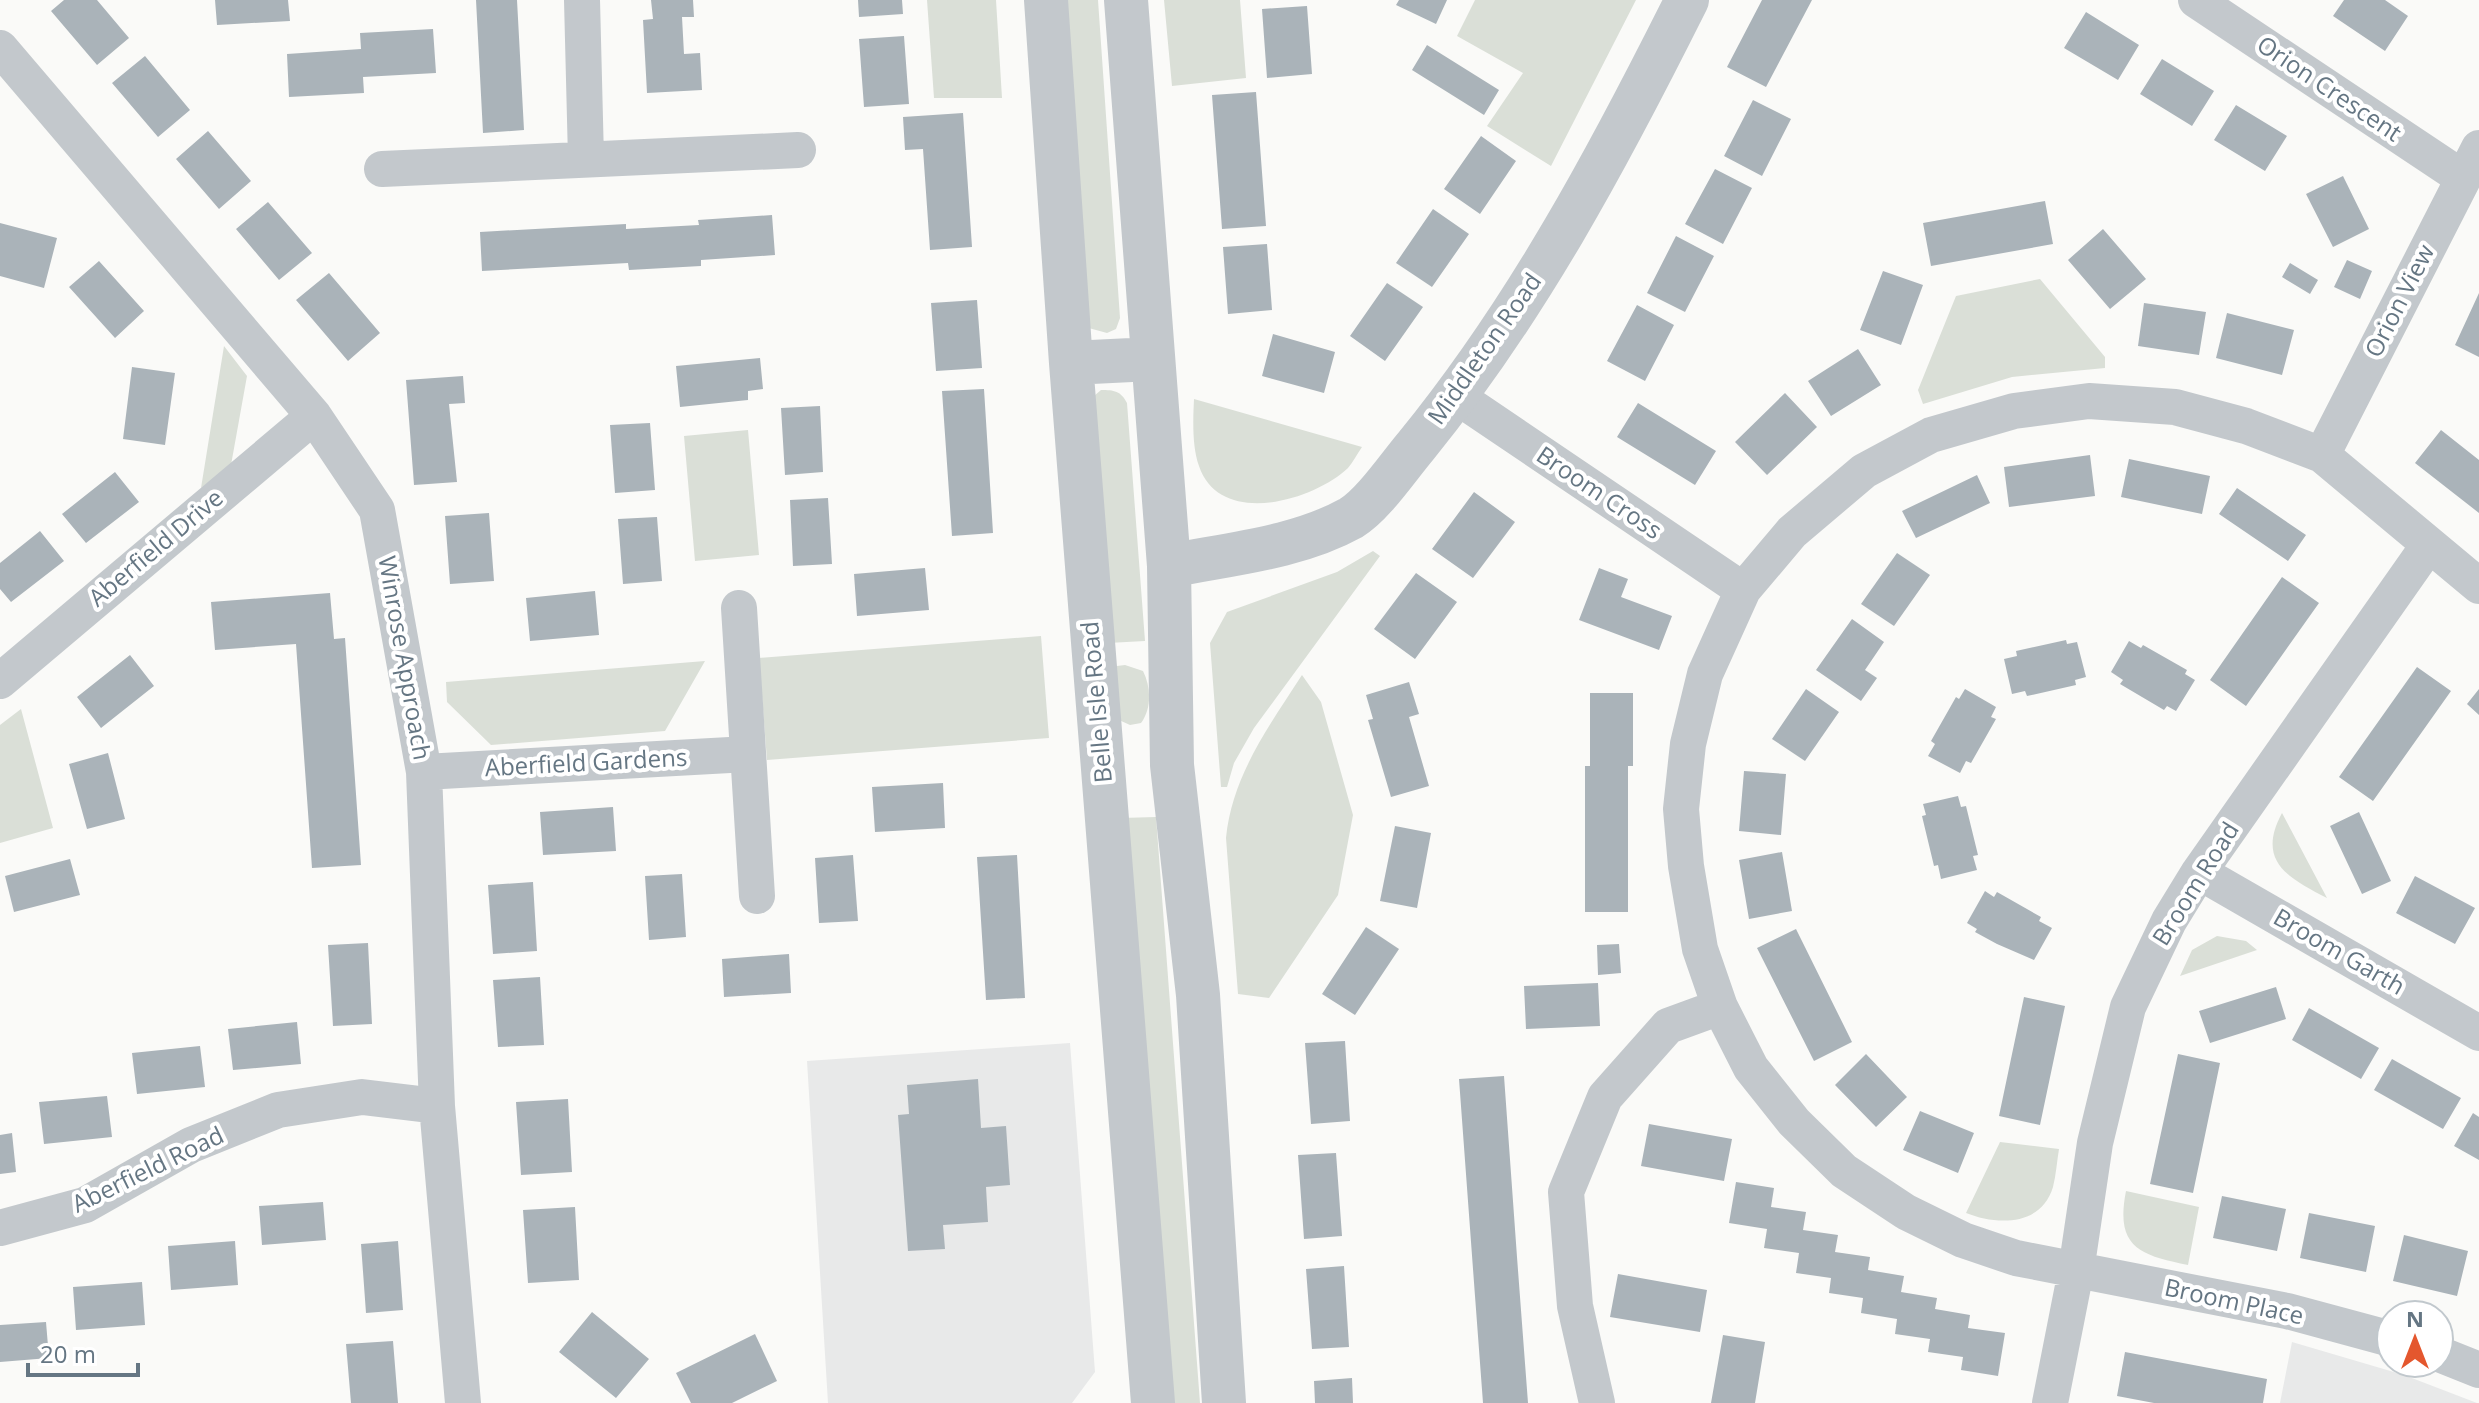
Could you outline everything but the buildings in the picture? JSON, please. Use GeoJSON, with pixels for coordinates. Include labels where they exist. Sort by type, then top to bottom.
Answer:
{"type":"FeatureCollection","features":[{"type":"Feature","properties":{"kind":"street"},"geometry":{"type":"LineString","coordinates":[[582,0],[586,159]]}},
{"type":"Feature","properties":{"kind":"street","name":"Belle Isle Road"},"geometry":{"type":"LineString","coordinates":[[1046,0],[1071,363],[1153,1403]]}},
{"type":"Feature","properties":{"kind":"street"},"geometry":{"type":"LineString","coordinates":[[1126,0],[1169,566],[1172,765],[1198,995],[1224,1403]]}},
{"type":"Feature","properties":{"kind":"street","name":"Middleton Road"},"geometry":{"type":"LineString","coordinates":[[1169,566],[1306,537],[1353,516],[1456,396],[1560,240],[1687,0]]}},
{"type":"Feature","properties":{"kind":"street","name":"Orion Crescent"},"geometry":{"type":"LineString","coordinates":[[2196,0],[2471,163]]}},
{"type":"Feature","properties":{"kind":"street","name":"Winrose Approach"},"geometry":{"type":"LineString","coordinates":[[0,48],[314,416],[377,510],[424,772],[437,1106],[463,1403]]}},
{"type":"Feature","properties":{"kind":"street"},"geometry":{"type":"LineString","coordinates":[[382,169],[798,150]]}},
{"type":"Feature","properties":{"kind":"street","name":"Orion View"},"geometry":{"type":"LineString","coordinates":[[2322,455],[2471,163]]}},
{"type":"Feature","properties":{"kind":"street"},"geometry":{"type":"LineString","coordinates":[[1071,363],[1152,359]]}},
{"type":"Feature","properties":{"kind":"street","name":"Broom Cross"},"geometry":{"type":"LineString","coordinates":[[1456,396],[1743,590]]}},
{"type":"Feature","properties":{"kind":"street","name":"Broom Place"},"geometry":{"type":"LineString","coordinates":[[2375,1335],[2287,1311],[2016,1258],[1963,1240],[1906,1212],[1844,1171],[1794,1122],[1751,1068],[1720,1007],[1700,949],[1681,809],[1688,744],[1705,674],[1743,590],[1792,532],[1864,471],[1931,435],[2014,411],[2089,401],[2175,407],[2246,426],[2322,455],[2479,586]]}},
{"type":"Feature","properties":{"kind":"street","name":"Aberfield Drive"},"geometry":{"type":"LineString","coordinates":[[0,681],[314,416]]}},
{"type":"Feature","properties":{"kind":"street","name":"Broom Road"},"geometry":{"type":"LineString","coordinates":[[2050,1403],[2076,1271],[2095,1143],[2128,1007],[2169,921],[2199,872],[2428,546]]}},
{"type":"Feature","properties":{"kind":"street"},"geometry":{"type":"LineString","coordinates":[[739,608],[757,896]]}},
{"type":"Feature","properties":{"kind":"street","name":"Aberfield Gardens"},"geometry":{"type":"LineString","coordinates":[[424,772],[748,754]]}},
{"type":"Feature","properties":{"kind":"street"},"geometry":{"type":"LineString","coordinates":[[1103,769],[1172,765]]}},
{"type":"Feature","properties":{"kind":"street","name":"Broom Garth"},"geometry":{"type":"LineString","coordinates":[[2199,872],[2479,1033]]}},
{"type":"Feature","properties":{"kind":"street"},"geometry":{"type":"LineString","coordinates":[[1597,1403],[1575,1306],[1566,1192],[1605,1097],[1668,1026],[1720,1007]]}},
{"type":"Feature","properties":{"kind":"street","name":"Aberfield Road"},"geometry":{"type":"LineString","coordinates":[[0,1228],[85,1205],[191,1145],[278,1110],[362,1097],[437,1106]]}},
{"type":"Feature","properties":{"kind":"street"},"geometry":{"type":"LineString","coordinates":[[2455,1360],[2479,1370]]}},
{"type":"Feature","properties":{"kind":"shaded area"},"geometry":{"type":"Polygon","coordinates":[[[927,0],[996,0],[1002,98],[934,98],[927,0]]]}},
{"type":"Feature","properties":{"kind":"shaded area"},"geometry":{"type":"Polygon","coordinates":[[[1062,0],[1098,0],[1120,318],[1116,329],[1107,333],[1085,327],[1062,0]]]}},
{"type":"Feature","properties":{"kind":"shaded area"},"geometry":{"type":"Polygon","coordinates":[[[1164,0],[1240,0],[1246,78],[1172,86],[1164,0]]]}},
{"type":"Feature","properties":{"kind":"shaded area"},"geometry":{"type":"Polygon","coordinates":[[[1475,0],[1636,0],[1551,166],[1487,126],[1523,73],[1457,36],[1475,0]]]}},
{"type":"Feature","properties":{"kind":"shaded area"},"geometry":{"type":"Polygon","coordinates":[[[2040,279],[2105,357],[2105,368],[2012,377],[1923,404],[1918,390],[1956,296],[2040,279]]]}},
{"type":"Feature","properties":{"kind":"shaded area"},"geometry":{"type":"Polygon","coordinates":[[[224,346],[247,376],[231,465],[201,488],[224,346]]]}},
{"type":"Feature","properties":{"kind":"shaded area"},"geometry":{"type":"Polygon","coordinates":[[[1101,390],[1117,392],[1127,403],[1145,641],[1108,643],[1094,396],[1101,390]]]}},
{"type":"Feature","properties":{"kind":"shaded area"},"geometry":{"type":"Polygon","coordinates":[[[1194,399],[1362,447],[1348,468],[1313,490],[1268,503],[1246,503],[1226,497],[1210,485],[1199,466],[1194,442],[1194,399]]]}},
{"type":"Feature","properties":{"kind":"shaded area"},"geometry":{"type":"Polygon","coordinates":[[[748,430],[759,555],[695,561],[684,436],[748,430]]]}},
{"type":"Feature","properties":{"kind":"shaded area"},"geometry":{"type":"Polygon","coordinates":[[[1373,551],[1380,556],[1254,728],[1234,763],[1227,787],[1221,787],[1210,643],[1227,612],[1337,572],[1373,551]]]}},
{"type":"Feature","properties":{"kind":"shaded area"},"geometry":{"type":"Polygon","coordinates":[[[1041,636],[1049,738],[767,760],[759,658],[1041,636]]]}},
{"type":"Feature","properties":{"kind":"shaded area"},"geometry":{"type":"Polygon","coordinates":[[[705,661],[665,731],[491,745],[447,702],[446,682],[705,661]]]}},
{"type":"Feature","properties":{"kind":"shaded area"},"geometry":{"type":"Polygon","coordinates":[[[1125,665],[1143,671],[1149,691],[1145,717],[1141,723],[1130,725],[1119,720],[1111,675],[1117,666],[1125,665]]]}},
{"type":"Feature","properties":{"kind":"shaded area"},"geometry":{"type":"Polygon","coordinates":[[[1302,675],[1321,702],[1353,815],[1338,895],[1269,998],[1238,994],[1226,838],[1230,815],[1254,752],[1302,675]]]}},
{"type":"Feature","properties":{"kind":"shaded area"},"geometry":{"type":"Polygon","coordinates":[[[21,709],[53,828],[0,843],[0,725],[21,709]]]}},
{"type":"Feature","properties":{"kind":"shaded area"},"geometry":{"type":"Polygon","coordinates":[[[2282,813],[2327,898],[2300,883],[2280,866],[2273,844],[2282,813]]]}},
{"type":"Feature","properties":{"kind":"shaded area"},"geometry":{"type":"Polygon","coordinates":[[[1156,817],[1200,1403],[1163,1403],[1121,818],[1156,817]]]}},
{"type":"Feature","properties":{"kind":"shaded area"},"geometry":{"type":"Polygon","coordinates":[[[2217,936],[2246,941],[2257,950],[2180,976],[2192,950],[2217,936]]]}},
{"type":"Feature","properties":{"kind":"shaded area"},"geometry":{"type":"Polygon","coordinates":[[[1070,1043],[1095,1372],[1072,1403],[828,1403],[807,1061],[1070,1043]]]}},
{"type":"Feature","properties":{"kind":"shaded area"},"geometry":{"type":"Polygon","coordinates":[[[2000,1142],[2059,1149],[2053,1187],[2047,1200],[2039,1210],[2016,1220],[1991,1220],[1966,1213],[2000,1142]]]}},
{"type":"Feature","properties":{"kind":"shaded area"},"geometry":{"type":"Polygon","coordinates":[[[2126,1191],[2199,1207],[2188,1265],[2156,1257],[2134,1245],[2124,1225],[2126,1191]]]}},
{"type":"Feature","properties":{"kind":"shaded area"},"geometry":{"type":"Polygon","coordinates":[[[2292,1342],[2375,1366],[2375,1379],[2414,1379],[2477,1403],[2280,1403],[2292,1342]]]}}]}
